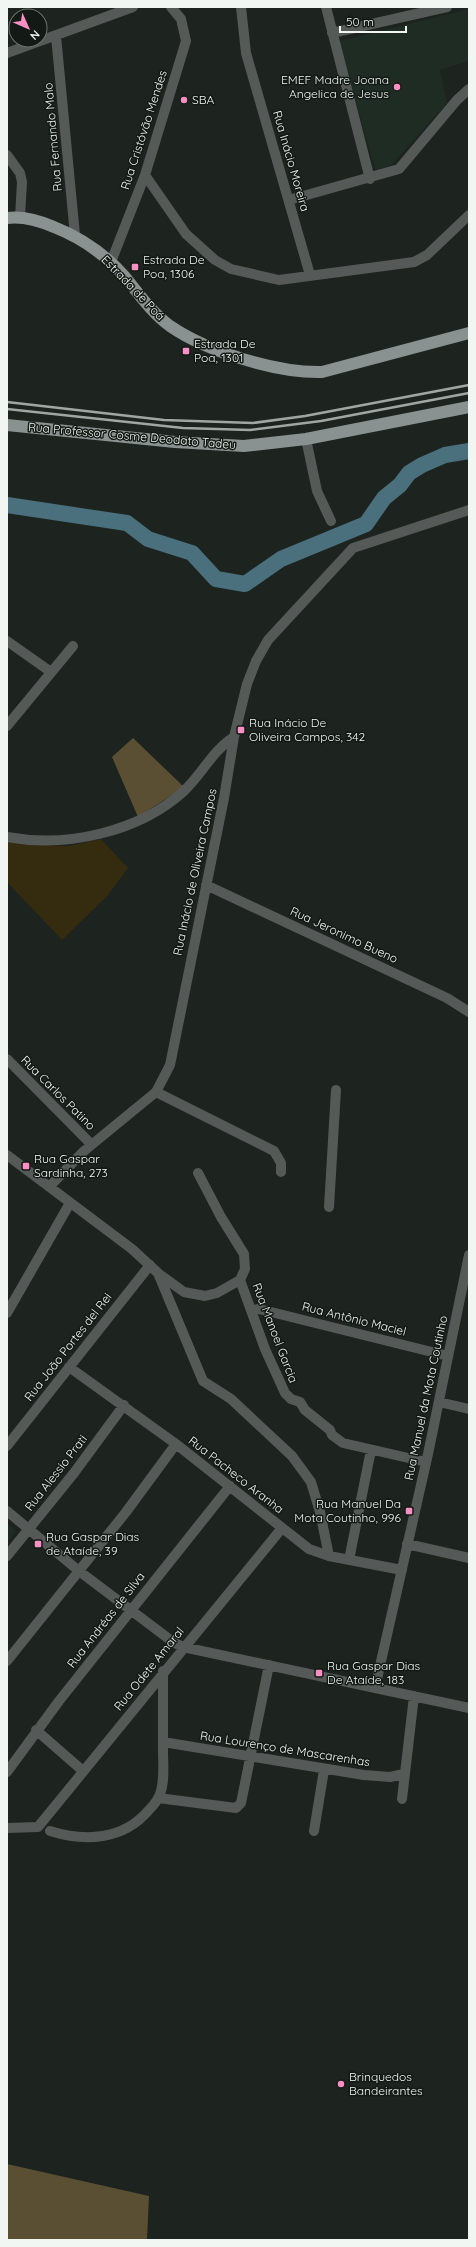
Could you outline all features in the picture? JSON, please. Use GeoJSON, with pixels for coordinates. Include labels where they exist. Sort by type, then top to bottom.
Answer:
{"type":"FeatureCollection","features":[{"type":"Feature","properties":{"kind":"main road","name":"Estrada de Poá"},"geometry":{"type":"LineString","coordinates":[[7,218],[20,217],[46,223],[75,235],[111,262],[154,312],[170,325],[184,334],[216,348],[279,368],[302,372],[322,372],[469,333]]}},
{"type":"Feature","properties":{"kind":"main road","name":"Rua Professor Cosme Deodato Tadeu"},"geometry":{"type":"LineString","coordinates":[[7,425],[244,446],[306,439],[469,407]]}},
{"type":"Feature","properties":{"kind":"street"},"geometry":{"type":"LineString","coordinates":[[7,53],[133,7]]}},
{"type":"Feature","properties":{"kind":"street","name":"Rua Cristóvão Mendes"},"geometry":{"type":"LineString","coordinates":[[111,262],[145,175],[186,41],[181,19],[171,7]]}},
{"type":"Feature","properties":{"kind":"street","name":"Rua Inácio Moreira"},"geometry":{"type":"LineString","coordinates":[[241,7],[246,53],[310,275]]}},
{"type":"Feature","properties":{"kind":"street"},"geometry":{"type":"LineString","coordinates":[[326,7],[370,179]]}},
{"type":"Feature","properties":{"kind":"street"},"geometry":{"type":"LineString","coordinates":[[332,33],[446,7]]}},
{"type":"Feature","properties":{"kind":"street","name":"Rua Fernando Malo"},"geometry":{"type":"LineString","coordinates":[[56,36],[75,235]]}},
{"type":"Feature","properties":{"kind":"street"},"geometry":{"type":"LineString","coordinates":[[289,200],[370,179],[399,169],[457,100],[469,89]]}},
{"type":"Feature","properties":{"kind":"street"},"geometry":{"type":"LineString","coordinates":[[7,155],[20,173],[22,182],[20,217]]}},
{"type":"Feature","properties":{"kind":"street"},"geometry":{"type":"LineString","coordinates":[[145,175],[186,234],[215,260],[230,269],[272,280],[414,262],[427,255],[469,215]]}},
{"type":"Feature","properties":{"kind":"street"},"geometry":{"type":"LineString","coordinates":[[306,439],[317,491],[331,521]]}},
{"type":"Feature","properties":{"kind":"street","name":"Rua Inácio de Oliveira Campos"},"geometry":{"type":"LineString","coordinates":[[49,1187],[91,1144],[156,1092],[170,1066],[224,798],[234,737],[247,684],[256,661],[268,640],[352,548],[469,510]]}},
{"type":"Feature","properties":{"kind":"street"},"geometry":{"type":"LineString","coordinates":[[7,641],[51,672]]}},
{"type":"Feature","properties":{"kind":"street"},"geometry":{"type":"LineString","coordinates":[[7,726],[73,646]]}},
{"type":"Feature","properties":{"kind":"street"},"geometry":{"type":"LineString","coordinates":[[7,837],[28,841],[74,839],[142,820],[169,803],[185,790],[221,748],[234,737]]}},
{"type":"Feature","properties":{"kind":"street","name":"Rua Jeronimo Bueno"},"geometry":{"type":"LineString","coordinates":[[206,885],[447,998],[469,1012]]}},
{"type":"Feature","properties":{"kind":"street","name":"Rua Carlos Patino"},"geometry":{"type":"LineString","coordinates":[[7,1059],[91,1144]]}},
{"type":"Feature","properties":{"kind":"street"},"geometry":{"type":"LineString","coordinates":[[329,1207],[336,1090]]}},
{"type":"Feature","properties":{"kind":"street"},"geometry":{"type":"LineString","coordinates":[[156,1092],[274,1151],[281,1163],[281,1172]]}},
{"type":"Feature","properties":{"kind":"street"},"geometry":{"type":"LineString","coordinates":[[7,1155],[132,1249],[158,1273],[184,1292],[200,1296],[217,1293],[240,1280],[246,1269],[244,1254],[221,1217],[198,1173]]}},
{"type":"Feature","properties":{"kind":"street"},"geometry":{"type":"LineString","coordinates":[[7,1313],[70,1203]]}},
{"type":"Feature","properties":{"kind":"street","name":"Rua Manuel da Mota Coutinho"},"geometry":{"type":"LineString","coordinates":[[375,1688],[439,1402],[469,1254]]}},
{"type":"Feature","properties":{"kind":"street","name":"Rua João Portes del Rei"},"geometry":{"type":"LineString","coordinates":[[7,1446],[150,1265]]}},
{"type":"Feature","properties":{"kind":"street"},"geometry":{"type":"LineString","coordinates":[[158,1273],[203,1381],[231,1399],[292,1456],[311,1482],[320,1512],[328,1556]]}},
{"type":"Feature","properties":{"kind":"street","name":"Rua Manoel Garcia"},"geometry":{"type":"LineString","coordinates":[[240,1280],[265,1349],[285,1393],[291,1399],[300,1402],[305,1410],[330,1430],[332,1435],[339,1441],[350,1446],[371,1450]]}},
{"type":"Feature","properties":{"kind":"street","name":"Rua Antônio Maciel"},"geometry":{"type":"LineString","coordinates":[[252,1310],[259,1309],[448,1356]]}},
{"type":"Feature","properties":{"kind":"street","name":"Rua Pacheco Aranha"},"geometry":{"type":"LineString","coordinates":[[69,1368],[124,1405],[309,1548],[328,1556],[402,1570]]}},
{"type":"Feature","properties":{"kind":"street"},"geometry":{"type":"LineString","coordinates":[[439,1402],[469,1409]]}},
{"type":"Feature","properties":{"kind":"street","name":"Rua Alessio Prati"},"geometry":{"type":"LineString","coordinates":[[7,1556],[124,1405]]}},
{"type":"Feature","properties":{"kind":"street"},"geometry":{"type":"LineString","coordinates":[[7,1661],[79,1571],[176,1444]]}},
{"type":"Feature","properties":{"kind":"street"},"geometry":{"type":"LineString","coordinates":[[349,1560],[371,1450],[426,1462]]}},
{"type":"Feature","properties":{"kind":"street","name":"Rua Andréas de Silva"},"geometry":{"type":"LineString","coordinates":[[7,1772],[36,1730],[130,1609],[230,1486]]}},
{"type":"Feature","properties":{"kind":"street"},"geometry":{"type":"LineString","coordinates":[[7,1511],[79,1571],[130,1609],[164,1637],[183,1647],[469,1708]]}},
{"type":"Feature","properties":{"kind":"street","name":"Rua Odete Amaral"},"geometry":{"type":"LineString","coordinates":[[7,1828],[38,1827],[163,1671],[282,1528]]}},
{"type":"Feature","properties":{"kind":"street"},"geometry":{"type":"LineString","coordinates":[[407,1544],[469,1558]]}},
{"type":"Feature","properties":{"kind":"street"},"geometry":{"type":"LineString","coordinates":[[158,1798],[236,1808],[241,1803],[252,1756],[269,1665]]}},
{"type":"Feature","properties":{"kind":"street"},"geometry":{"type":"LineString","coordinates":[[50,1831],[83,1838],[99,1838],[116,1833],[135,1824],[158,1798],[161,1789],[163,1742],[163,1671]]}},
{"type":"Feature","properties":{"kind":"street"},"geometry":{"type":"LineString","coordinates":[[402,1799],[414,1696]]}},
{"type":"Feature","properties":{"kind":"street"},"geometry":{"type":"LineString","coordinates":[[36,1730],[83,1771]]}},
{"type":"Feature","properties":{"kind":"street","name":"Rua Lourenço de Mascarenhas"},"geometry":{"type":"LineString","coordinates":[[163,1742],[252,1756],[324,1770],[390,1777],[404,1774]]}},
{"type":"Feature","properties":{"kind":"street"},"geometry":{"type":"LineString","coordinates":[[314,1831],[324,1770]]}},
{"type":"Feature","properties":{"kind":"shaded area","name":"EMEF Madre Joana Angelica de Jesus"},"geometry":{"type":"Polygon","coordinates":[[[469,9],[469,61],[440,70],[447,103],[391,165],[378,170],[375,169],[340,47],[340,41],[469,9]]]}},
{"type":"Feature","properties":{"kind":"shaded area"},"geometry":{"type":"Polygon","coordinates":[[[133,738],[184,787],[138,817],[112,757],[133,738]]]}},
{"type":"Feature","properties":{"kind":"shaded area"},"geometry":{"type":"Polygon","coordinates":[[[7,839],[40,845],[69,846],[101,839],[128,868],[107,896],[62,940],[7,882],[7,839]]]}},
{"type":"Feature","properties":{"kind":"shaded area"},"geometry":{"type":"Polygon","coordinates":[[[7,1523],[16,1531],[7,1542],[7,1523]]]}},
{"type":"Feature","properties":{"kind":"shaded area"},"geometry":{"type":"Polygon","coordinates":[[[7,2164],[149,2196],[147,2240],[7,2240],[7,2164]]]}},
{"type":"Feature","properties":{"kind":"waterway"},"geometry":{"type":"LineString","coordinates":[[7,505],[127,523],[148,539],[192,553],[216,579],[245,584],[281,559],[366,524],[384,498],[400,485],[409,473],[422,465],[445,455],[469,451]]}},
{"type":"Feature","properties":{"kind":"railway"},"geometry":{"type":"LineString","coordinates":[[7,402],[164,420],[253,423],[305,416],[469,385]]}},
{"type":"Feature","properties":{"kind":"railway"},"geometry":{"type":"LineString","coordinates":[[7,409],[183,428],[250,430],[321,421],[469,393]]}},
{"type":"Feature","properties":{"kind":"place","name":"EMEF Madre Joana Angelica de Jesus"},"geometry":{"type":"Point","coordinates":[397,87]}},
{"type":"Feature","properties":{"kind":"place","name":"SBA"},"geometry":{"type":"Point","coordinates":[184,100]}},
{"type":"Feature","properties":{"kind":"place","name":"Estrada De Poa, 1306"},"geometry":{"type":"Point","coordinates":[135,267]}},
{"type":"Feature","properties":{"kind":"place","name":"Estrada De Poa, 1301"},"geometry":{"type":"Point","coordinates":[186,351]}},
{"type":"Feature","properties":{"kind":"place","name":"Rua Inácio De Oliveira Campos, 342"},"geometry":{"type":"Point","coordinates":[241,730]}},
{"type":"Feature","properties":{"kind":"place","name":"Rua Gaspar Sardinha, 273"},"geometry":{"type":"Point","coordinates":[26,1166]}},
{"type":"Feature","properties":{"kind":"place","name":"Rua Manuel Da Mota Coutinho, 996"},"geometry":{"type":"Point","coordinates":[409,1511]}},
{"type":"Feature","properties":{"kind":"place","name":"Rua Gaspar Dias de Ataíde, 39"},"geometry":{"type":"Point","coordinates":[38,1544]}},
{"type":"Feature","properties":{"kind":"place","name":"Rua Gaspar Dias De Ataíde, 183"},"geometry":{"type":"Point","coordinates":[319,1673]}},
{"type":"Feature","properties":{"kind":"place","name":"Brinquedos Bandeirantes"},"geometry":{"type":"Point","coordinates":[341,2084]}}]}
